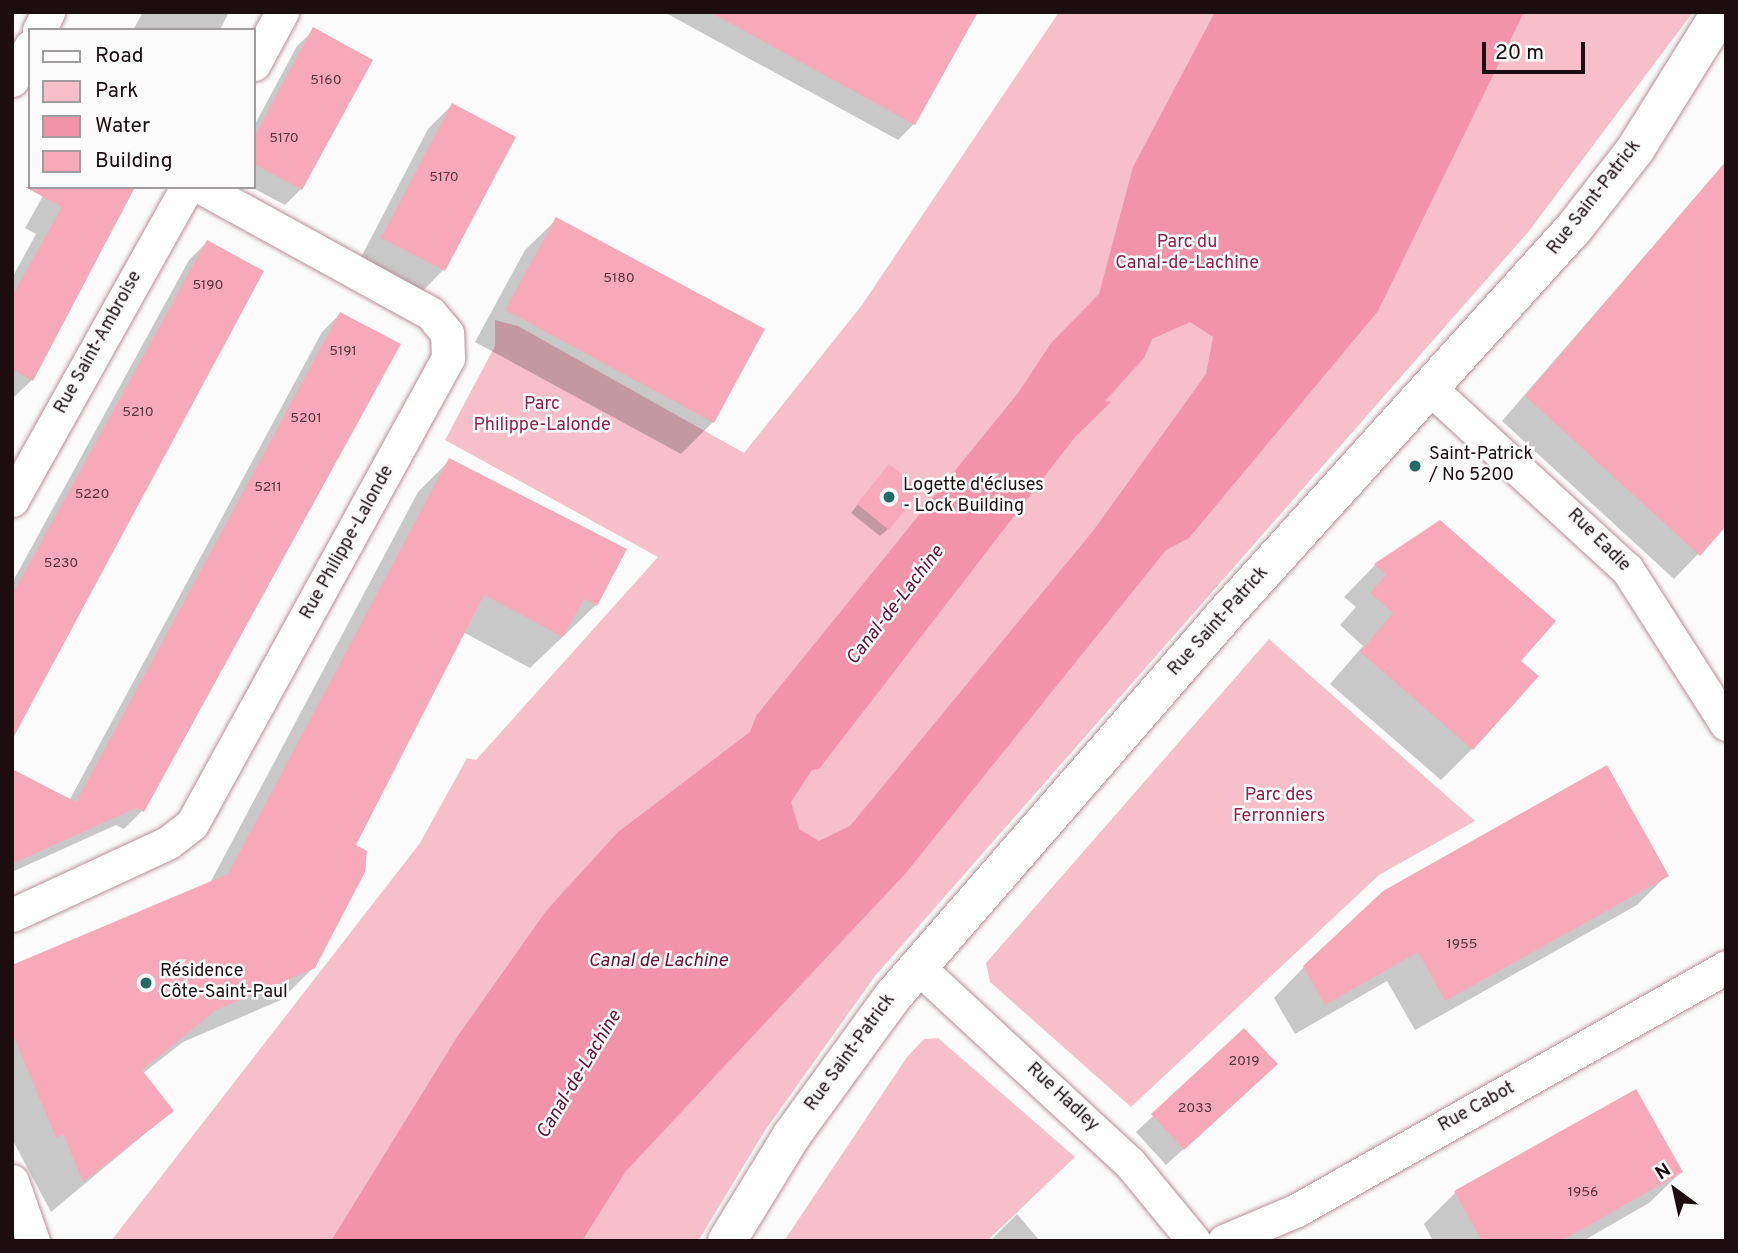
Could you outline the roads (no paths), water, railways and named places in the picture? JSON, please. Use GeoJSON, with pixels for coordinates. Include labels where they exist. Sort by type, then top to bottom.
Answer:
{"type":"FeatureCollection","features":[{"type":"Feature","properties":{"kind":"main road","name":"Rue Saint-Patrick"},"geometry":{"type":"LineString","coordinates":[[727,1241],[824,1087],[917,966],[1227,612],[1432,390],[1615,179],[1721,12]]}},
{"type":"Feature","properties":{"kind":"street"},"geometry":{"type":"LineString","coordinates":[[40,28],[48,12]]}},
{"type":"Feature","properties":{"kind":"street"},"geometry":{"type":"LineString","coordinates":[[256,60],[282,12]]}},
{"type":"Feature","properties":{"kind":"street"},"geometry":{"type":"LineString","coordinates":[[12,80],[28,51]]}},
{"type":"Feature","properties":{"kind":"street","name":"Rue Saint-Ambroise"},"geometry":{"type":"LineString","coordinates":[[12,499],[186,189]]}},
{"type":"Feature","properties":{"kind":"street","name":"Rue Philippe-Lalonde"},"geometry":{"type":"LineString","coordinates":[[12,915],[169,842],[192,824],[448,358],[447,333],[430,313],[205,189]]}},
{"type":"Feature","properties":{"kind":"street","name":"Rue Eadie"},"geometry":{"type":"LineString","coordinates":[[1432,390],[1628,569],[1726,724]]}},
{"type":"Feature","properties":{"kind":"street","name":"Rue Hadley"},"geometry":{"type":"LineString","coordinates":[[917,966],[1129,1162],[1194,1241]]}},
{"type":"Feature","properties":{"kind":"street","name":"Rue Cabot"},"geometry":{"type":"LineString","coordinates":[[1224,1241],[1297,1210],[1726,967]]}},
{"type":"Feature","properties":{"kind":"street"},"geometry":{"type":"LineString","coordinates":[[12,1181],[33,1241]]}},
{"type":"Feature","properties":{"kind":"water"},"geometry":{"type":"Polygon","coordinates":[[[1215,12],[1524,12],[1378,311],[1189,538],[1166,550],[905,874],[626,1171],[582,1241],[331,1241],[457,1037],[546,911],[618,832],[750,732],[756,716],[1018,393],[1051,343],[1099,294],[1133,167],[1215,12]],[[1190,322],[1152,339],[1144,358],[1105,401],[1111,402],[1075,437],[819,769],[812,770],[791,802],[799,829],[819,841],[850,826],[1093,531],[1206,374],[1213,337],[1190,322]]]}},
{"type":"Feature","properties":{"kind":"place","name":"Saint-Patrick / No 5200"},"geometry":{"type":"Point","coordinates":[1415,466]}},
{"type":"Feature","properties":{"kind":"place","name":"Logette d'écluses - Lock Building"},"geometry":{"type":"Point","coordinates":[889,497]}},
{"type":"Feature","properties":{"kind":"place","name":"Résidence Côte-Saint-Paul"},"geometry":{"type":"Point","coordinates":[146,983]}},
{"type":"Feature","properties":{"kind":"park label","name":"Parc du Canal-de-Lachine"},"geometry":{"type":"Point","coordinates":[1187,254]}},
{"type":"Feature","properties":{"kind":"park label","name":"Parc Philippe-Lalonde"},"geometry":{"type":"Point","coordinates":[542,416]}},
{"type":"Feature","properties":{"kind":"park label","name":"Parc des Ferronniers"},"geometry":{"type":"Point","coordinates":[1279,807]}},
{"type":"Feature","properties":{"kind":"water label","name":"Canal-de-Lachine"},"geometry":{"type":"Point","coordinates":[896,606]}},
{"type":"Feature","properties":{"kind":"water label","name":"Canal de Lachine"},"geometry":{"type":"Point","coordinates":[658,962]}},
{"type":"Feature","properties":{"kind":"water label","name":"Canal-de-Lachine"},"geometry":{"type":"Point","coordinates":[580,1075]}}]}
